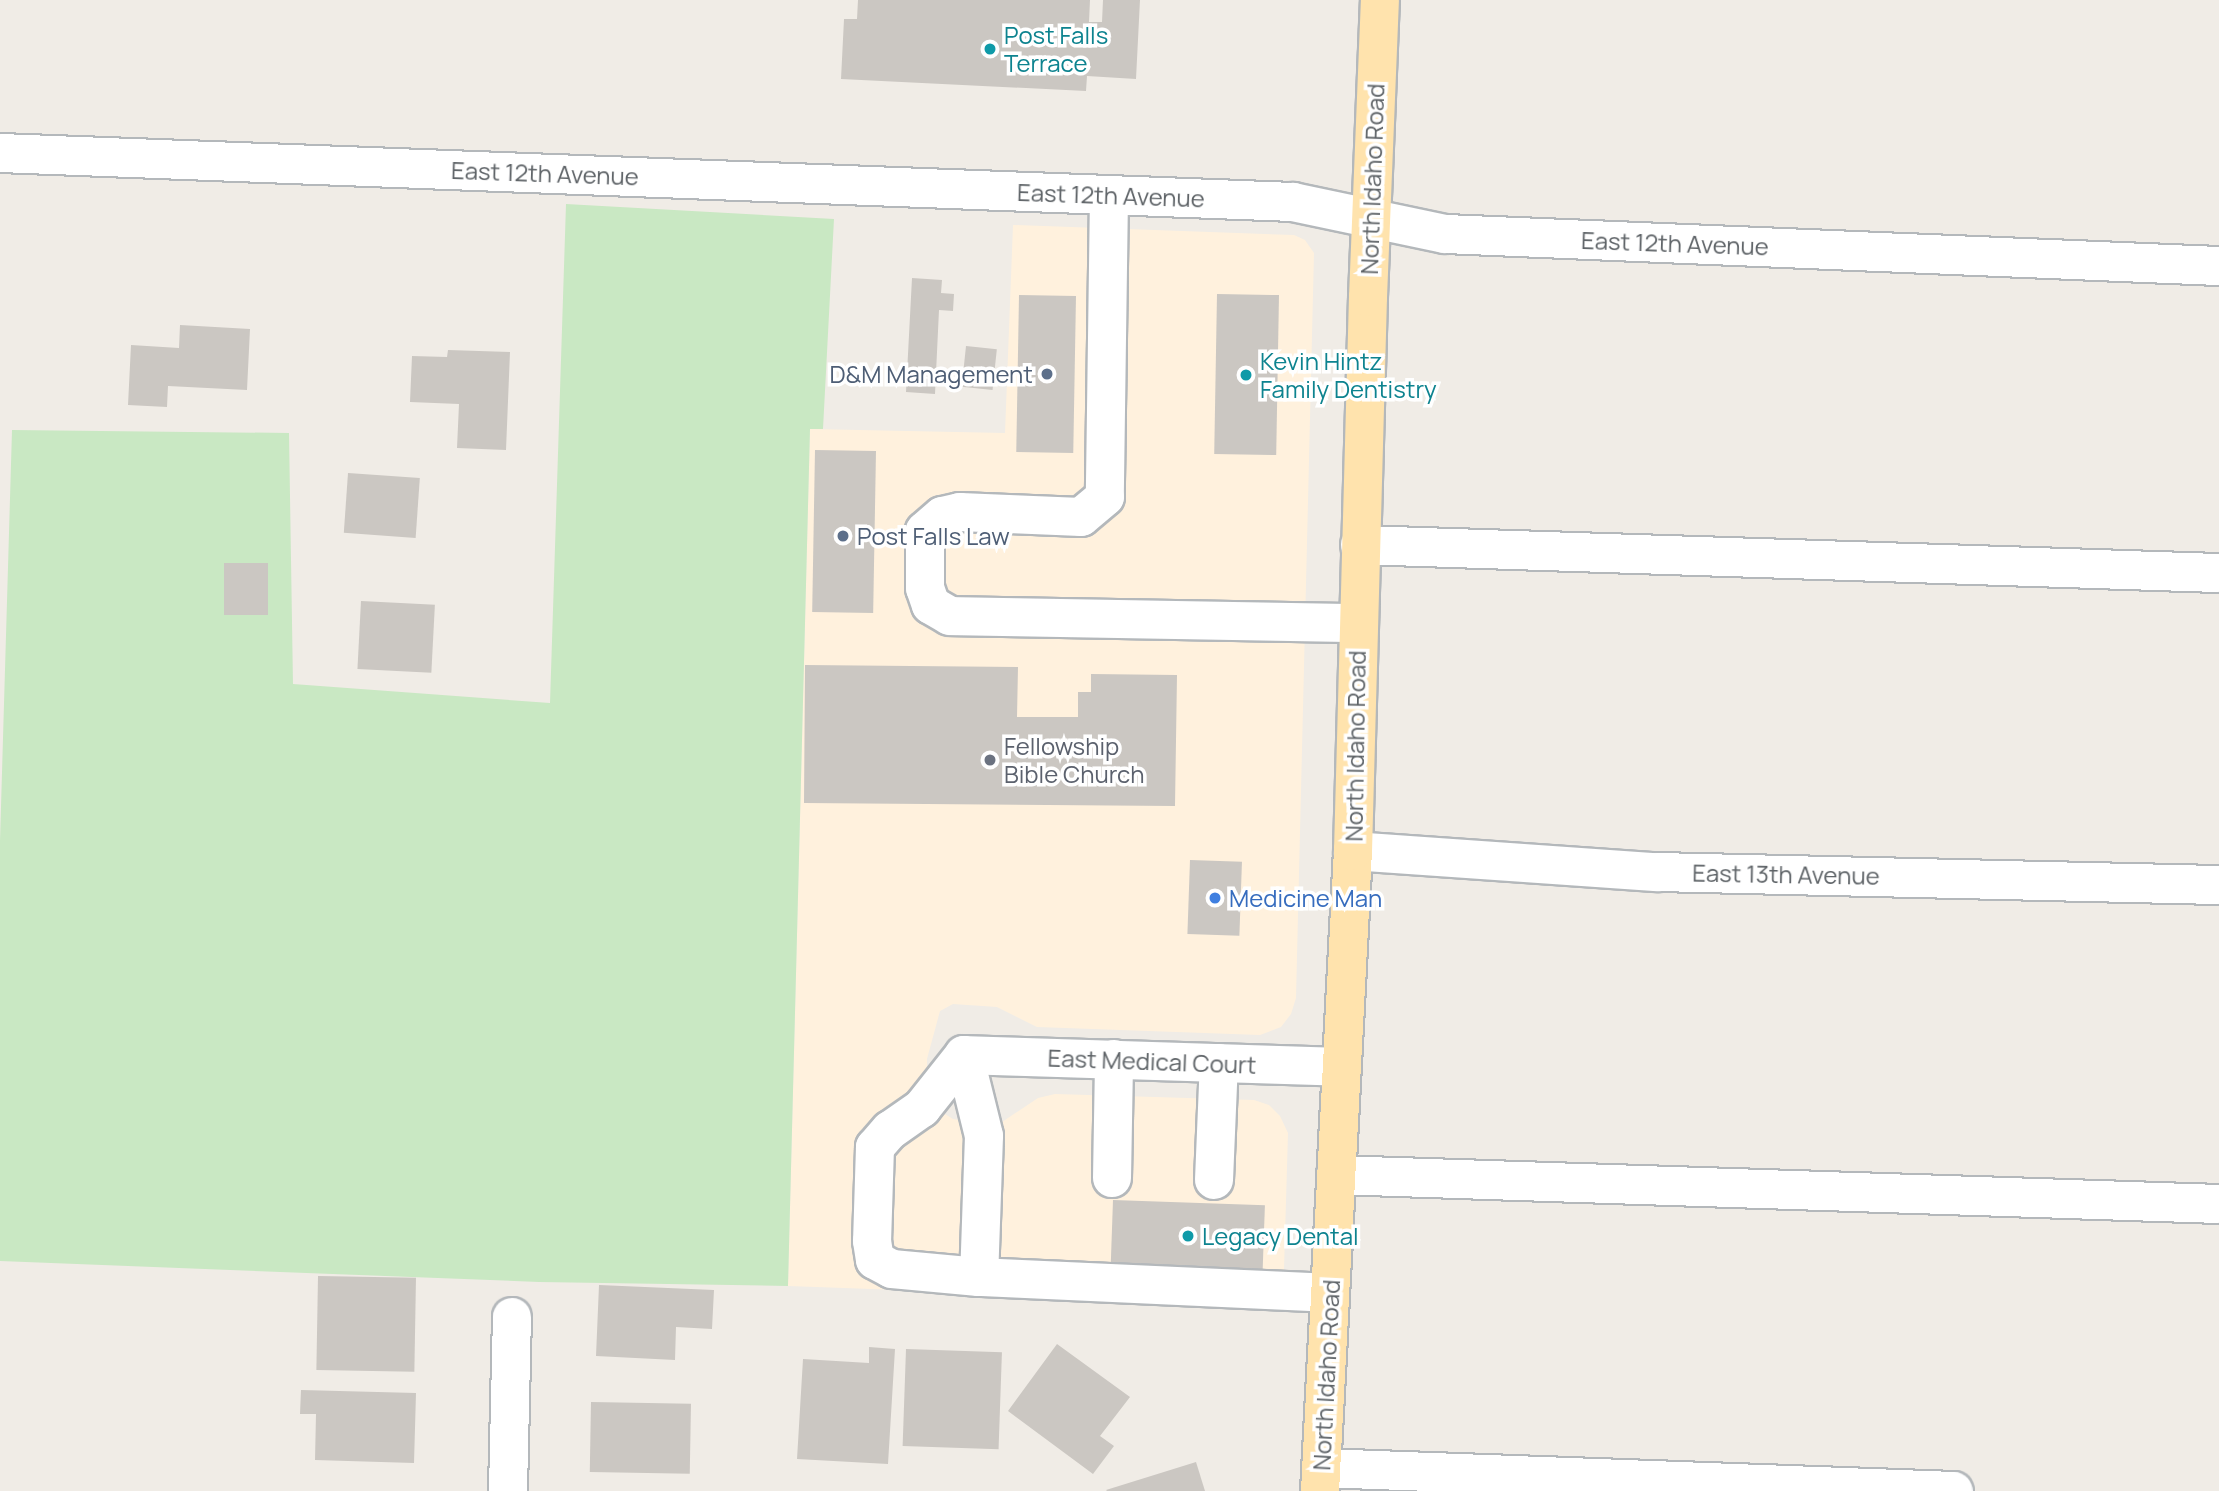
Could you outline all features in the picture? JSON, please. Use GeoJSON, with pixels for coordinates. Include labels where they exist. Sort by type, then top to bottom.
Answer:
{"type":"FeatureCollection","features":[{"type":"Feature","properties":{"kind":"main road","name":"North Idaho Road"},"geometry":{"type":"LineString","coordinates":[[1321,1479],[1339,1067],[1353,852],[1360,545],[1380,0]]}},
{"type":"Feature","properties":{"kind":"street","name":"East 12th Avenue"},"geometry":{"type":"LineString","coordinates":[[0,153],[1293,202],[1445,234],[2219,265]]}},
{"type":"Feature","properties":{"kind":"street"},"geometry":{"type":"LineString","coordinates":[[1109,195],[1105,497],[1081,517],[960,512],[942,516],[925,531],[925,588],[931,606],[950,617],[1358,623]]}},
{"type":"Feature","properties":{"kind":"street"},"geometry":{"type":"LineString","coordinates":[[1360,545],[2219,573]]}},
{"type":"Feature","properties":{"kind":"street","name":"East 13th Avenue"},"geometry":{"type":"LineString","coordinates":[[1353,852],[1657,872],[2219,885]]}},
{"type":"Feature","properties":{"kind":"street"},"geometry":{"type":"LineString","coordinates":[[964,1055],[922,1108],[890,1130],[875,1147],[872,1241],[875,1260],[892,1269],[979,1277],[1330,1293]]}},
{"type":"Feature","properties":{"kind":"street"},"geometry":{"type":"LineString","coordinates":[[964,1055],[984,1136],[979,1277]]}},
{"type":"Feature","properties":{"kind":"street","name":"East Medical Court"},"geometry":{"type":"LineString","coordinates":[[964,1055],[1339,1067]]}},
{"type":"Feature","properties":{"kind":"street"},"geometry":{"type":"LineString","coordinates":[[1112,1178],[1114,1059]]}},
{"type":"Feature","properties":{"kind":"street"},"geometry":{"type":"LineString","coordinates":[[1214,1181],[1219,1063]]}},
{"type":"Feature","properties":{"kind":"street"},"geometry":{"type":"LineString","coordinates":[[1336,1175],[2219,1204]]}},
{"type":"Feature","properties":{"kind":"street"},"geometry":{"type":"LineString","coordinates":[[508,1491],[512,1317]]}},
{"type":"Feature","properties":{"kind":"street"},"geometry":{"type":"LineString","coordinates":[[1321,1479],[1954,1491]]}},
{"type":"Feature","properties":{"kind":"shaded area"},"geometry":{"type":"Polygon","coordinates":[[[1013,225],[1294,235],[1305,240],[1314,253],[1296,998],[1291,1014],[1281,1027],[1260,1035],[1037,1027],[997,1007],[953,1004],[940,1011],[927,1059],[927,1078],[935,1108],[953,1119],[972,1122],[1002,1122],[1038,1098],[1055,1094],[1254,1100],[1269,1105],[1280,1116],[1288,1133],[1283,1304],[788,1286],[810,429],[1005,433],[1013,225]]]}},
{"type":"Feature","properties":{"kind":"green space"},"geometry":{"type":"Polygon","coordinates":[[[566,204],[834,219],[823,429],[810,429],[788,1286],[539,1282],[0,1261],[0,841],[12,430],[289,433],[293,684],[550,703],[566,204]]]}},
{"type":"Feature","properties":{"kind":"building","name":"Post Falls Terrace"},"geometry":{"type":"Polygon","coordinates":[[[858,0],[1090,0],[1089,22],[1102,22],[1103,0],[1140,0],[1136,79],[1087,76],[1086,91],[841,79],[844,19],[857,19],[858,0]]]}},
{"type":"Feature","properties":{"kind":"building"},"geometry":{"type":"Polygon","coordinates":[[[912,278],[942,280],[941,293],[954,294],[953,311],[939,310],[935,394],[906,392],[912,278]]]}},
{"type":"Feature","properties":{"kind":"building","name":"Kevin Hintz Family Dentistry"},"geometry":{"type":"Polygon","coordinates":[[[1217,294],[1279,295],[1276,455],[1214,454],[1217,294]]]}},
{"type":"Feature","properties":{"kind":"building","name":"D&M Management"},"geometry":{"type":"Polygon","coordinates":[[[1019,295],[1076,296],[1073,453],[1016,452],[1019,295]]]}},
{"type":"Feature","properties":{"kind":"building"},"geometry":{"type":"Polygon","coordinates":[[[180,325],[250,329],[247,390],[168,386],[167,407],[128,405],[131,345],[179,348],[180,325]]]}},
{"type":"Feature","properties":{"kind":"building"},"geometry":{"type":"Polygon","coordinates":[[[966,346],[997,349],[993,390],[962,387],[966,346]]]}},
{"type":"Feature","properties":{"kind":"building"},"geometry":{"type":"Polygon","coordinates":[[[448,350],[510,352],[506,450],[457,448],[459,404],[410,402],[412,356],[447,357],[448,350]]]}},
{"type":"Feature","properties":{"kind":"building"},"geometry":{"type":"Polygon","coordinates":[[[815,450],[876,451],[873,613],[812,612],[815,450]]]}},
{"type":"Feature","properties":{"kind":"building"},"geometry":{"type":"Polygon","coordinates":[[[348,473],[420,478],[416,538],[344,533],[348,473]]]}},
{"type":"Feature","properties":{"kind":"building"},"geometry":{"type":"Polygon","coordinates":[[[224,563],[268,563],[268,615],[224,615],[224,563]]]}},
{"type":"Feature","properties":{"kind":"building"},"geometry":{"type":"Polygon","coordinates":[[[361,601],[435,605],[431,673],[357,669],[361,601]]]}},
{"type":"Feature","properties":{"kind":"building","name":"Fellowship Bible Church"},"geometry":{"type":"Polygon","coordinates":[[[805,665],[1018,667],[1017,717],[1078,717],[1078,692],[1091,692],[1091,674],[1177,675],[1175,806],[804,803],[805,665]]]}},
{"type":"Feature","properties":{"kind":"building","name":"Medicine Man"},"geometry":{"type":"Polygon","coordinates":[[[1190,860],[1242,862],[1239,936],[1187,934],[1190,860]]]}},
{"type":"Feature","properties":{"kind":"building","name":"Legacy Dental"},"geometry":{"type":"Polygon","coordinates":[[[1113,1200],[1265,1205],[1263,1272],[1111,1267],[1113,1200]]]}},
{"type":"Feature","properties":{"kind":"building"},"geometry":{"type":"Polygon","coordinates":[[[318,1276],[416,1278],[414,1372],[316,1370],[318,1276]]]}},
{"type":"Feature","properties":{"kind":"building"},"geometry":{"type":"Polygon","coordinates":[[[599,1285],[714,1290],[712,1329],[676,1327],[675,1360],[596,1356],[599,1285]]]}},
{"type":"Feature","properties":{"kind":"building"},"geometry":{"type":"Polygon","coordinates":[[[1057,1344],[1130,1397],[1100,1436],[1114,1446],[1093,1474],[1008,1411],[1057,1344]]]}},
{"type":"Feature","properties":{"kind":"building"},"geometry":{"type":"Polygon","coordinates":[[[869,1347],[895,1349],[888,1464],[797,1459],[803,1359],[869,1363],[869,1347]]]}},
{"type":"Feature","properties":{"kind":"building"},"geometry":{"type":"Polygon","coordinates":[[[906,1349],[1002,1352],[999,1449],[903,1446],[906,1349]]]}},
{"type":"Feature","properties":{"kind":"building"},"geometry":{"type":"Polygon","coordinates":[[[301,1390],[416,1393],[414,1463],[315,1460],[316,1414],[300,1414],[301,1390]]]}},
{"type":"Feature","properties":{"kind":"building"},"geometry":{"type":"Polygon","coordinates":[[[591,1402],[691,1404],[690,1474],[590,1472],[591,1402]]]}},
{"type":"Feature","properties":{"kind":"building"},"geometry":{"type":"Polygon","coordinates":[[[1196,1462],[1205,1491],[1106,1490],[1196,1462]]]}},
{"type":"Feature","properties":{"kind":"place","name":"Post Falls Terrace"},"geometry":{"type":"Point","coordinates":[990,49]}},
{"type":"Feature","properties":{"kind":"place","name":"D&M Management"},"geometry":{"type":"Point","coordinates":[1047,374]}},
{"type":"Feature","properties":{"kind":"place","name":"Kevin Hintz Family Dentistry"},"geometry":{"type":"Point","coordinates":[1246,375]}},
{"type":"Feature","properties":{"kind":"place","name":"Post Falls Law"},"geometry":{"type":"Point","coordinates":[843,536]}},
{"type":"Feature","properties":{"kind":"place","name":"Fellowship Bible Church"},"geometry":{"type":"Point","coordinates":[990,760]}},
{"type":"Feature","properties":{"kind":"place","name":"Medicine Man"},"geometry":{"type":"Point","coordinates":[1215,898]}},
{"type":"Feature","properties":{"kind":"place","name":"Legacy Dental"},"geometry":{"type":"Point","coordinates":[1188,1236]}}]}
